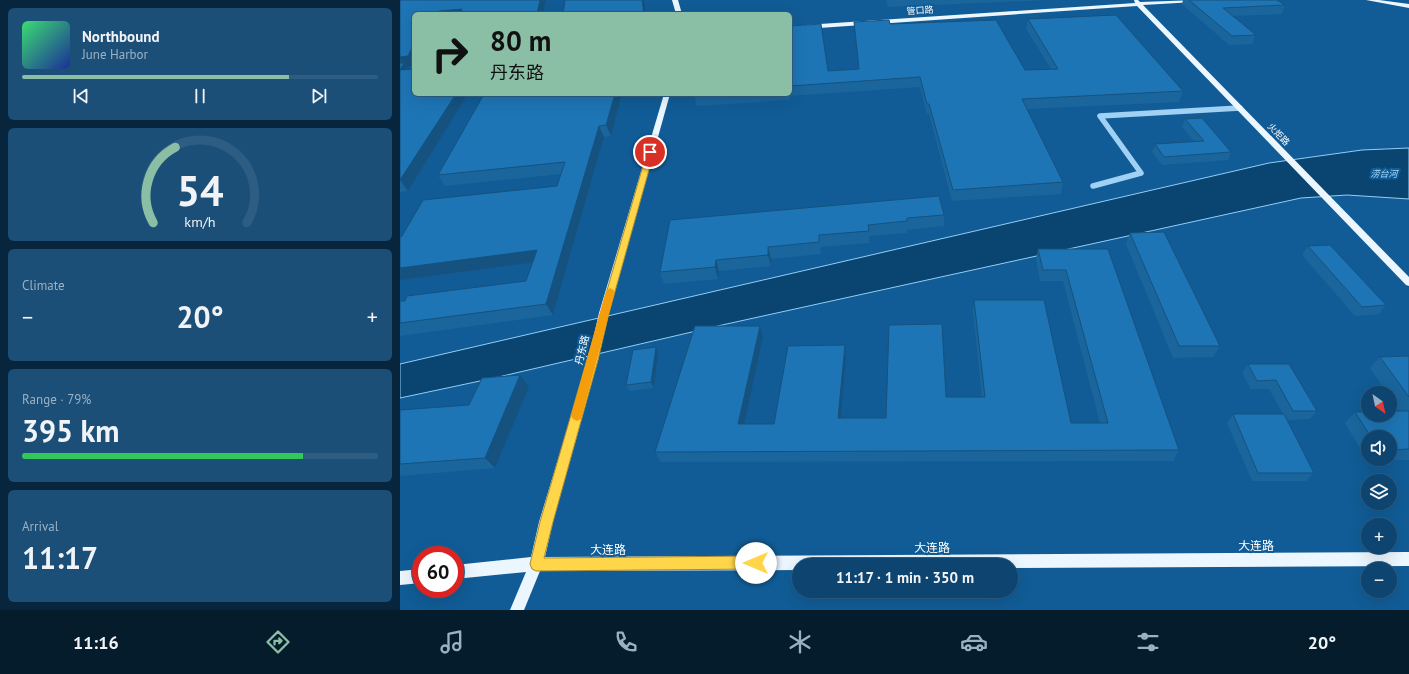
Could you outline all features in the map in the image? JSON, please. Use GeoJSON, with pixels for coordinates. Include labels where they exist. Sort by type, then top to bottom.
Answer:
{"type":"FeatureCollection","features":[{"type":"Feature","properties":{"kind":"main road"},"geometry":{"type":"LineString","coordinates":[[675,0],[678,12]]}},
{"type":"Feature","properties":{"kind":"main road","name":"管口路"},"geometry":{"type":"LineString","coordinates":[[792,28],[1136,2],[1195,0]]}},
{"type":"Feature","properties":{"kind":"main road"},"geometry":{"type":"LineString","coordinates":[[1369,0],[1409,6]]}},
{"type":"Feature","properties":{"kind":"main road","name":"火炬路"},"geometry":{"type":"LineString","coordinates":[[1136,2],[1409,283]]}},
{"type":"Feature","properties":{"kind":"main road","name":"丹东路"},"geometry":{"type":"LineString","coordinates":[[517,610],[536,564],[546,522],[593,360],[604,313],[666,96]]}},
{"type":"Feature","properties":{"kind":"main road","name":"大连路"},"geometry":{"type":"LineString","coordinates":[[464,571],[536,564],[1409,559]]}},
{"type":"Feature","properties":{"kind":"main road"},"geometry":{"type":"LineString","coordinates":[[400,578],[412,577]]}},
{"type":"Feature","properties":{"kind":"lane"},"geometry":{"type":"LineString","coordinates":[[1093,186],[1141,173],[1100,116],[1240,108]]}},
{"type":"Feature","properties":{"kind":"water","name":"涝台河"},"geometry":{"type":"Polygon","coordinates":[[[1409,148],[1409,199],[1347,195],[1301,198],[722,325],[494,378],[400,398],[400,364],[1269,163],[1362,150],[1409,148]]]}},
{"type":"Feature","properties":{"kind":"building"},"geometry":{"type":"Polygon","coordinates":[[[400,0],[540,0],[537,12],[461,12],[462,9],[438,12],[412,12],[412,48],[408,56],[400,57],[400,0]]]}},
{"type":"Feature","properties":{"kind":"building"},"geometry":{"type":"Polygon","coordinates":[[[565,0],[642,0],[644,12],[563,12],[565,0]]]}},
{"type":"Feature","properties":{"kind":"building"},"geometry":{"type":"Polygon","coordinates":[[[1189,0],[1277,0],[1285,5],[1223,8],[1256,35],[1232,36],[1189,0]]]}},
{"type":"Feature","properties":{"kind":"building"},"geometry":{"type":"Polygon","coordinates":[[[1116,15],[1183,91],[1022,99],[1063,182],[953,190],[920,77],[792,86],[792,26],[821,24],[828,71],[859,69],[854,22],[889,20],[890,24],[996,20],[1025,70],[1058,69],[1028,19],[1116,15]]]}},
{"type":"Feature","properties":{"kind":"building"},"geometry":{"type":"Polygon","coordinates":[[[400,63],[404,63],[400,70],[400,63]]]}},
{"type":"Feature","properties":{"kind":"building"},"geometry":{"type":"Polygon","coordinates":[[[412,69],[412,96],[455,96],[400,180],[400,70],[412,69]]]}},
{"type":"Feature","properties":{"kind":"building"},"geometry":{"type":"Polygon","coordinates":[[[483,96],[614,96],[606,125],[599,126],[546,304],[400,323],[400,301],[405,301],[407,296],[526,281],[537,250],[400,268],[400,237],[423,200],[557,186],[565,162],[438,175],[483,96]]]}},
{"type":"Feature","properties":{"kind":"building"},"geometry":{"type":"Polygon","coordinates":[[[1202,118],[1231,152],[1164,157],[1155,144],[1204,141],[1185,119],[1202,118]]]}},
{"type":"Feature","properties":{"kind":"building"},"geometry":{"type":"Polygon","coordinates":[[[939,196],[944,215],[907,218],[907,221],[868,225],[869,231],[819,235],[819,242],[768,247],[768,255],[716,260],[715,267],[660,272],[670,220],[939,196]]]}},
{"type":"Feature","properties":{"kind":"building"},"geometry":{"type":"Polygon","coordinates":[[[1164,232],[1220,346],[1179,346],[1130,233],[1164,232]]]}},
{"type":"Feature","properties":{"kind":"building"},"geometry":{"type":"Polygon","coordinates":[[[1330,245],[1386,305],[1362,307],[1308,246],[1330,245]]]}},
{"type":"Feature","properties":{"kind":"building"},"geometry":{"type":"Polygon","coordinates":[[[1038,249],[1108,249],[1179,450],[655,452],[695,326],[760,326],[738,424],[774,424],[788,346],[845,345],[838,418],[886,418],[889,325],[942,324],[946,397],[985,397],[974,300],[1044,300],[1071,423],[1108,423],[1066,270],[1043,270],[1038,249]]]}},
{"type":"Feature","properties":{"kind":"building"},"geometry":{"type":"Polygon","coordinates":[[[656,347],[651,382],[626,385],[633,350],[656,347]]]}},
{"type":"Feature","properties":{"kind":"building"},"geometry":{"type":"Polygon","coordinates":[[[1409,356],[1409,397],[1380,357],[1409,356]]]}},
{"type":"Feature","properties":{"kind":"building"},"geometry":{"type":"Polygon","coordinates":[[[1248,364],[1289,364],[1317,411],[1293,411],[1276,380],[1257,381],[1248,364]]]}},
{"type":"Feature","properties":{"kind":"building"},"geometry":{"type":"Polygon","coordinates":[[[520,375],[485,458],[400,464],[400,410],[469,405],[482,378],[520,375]]]}},
{"type":"Feature","properties":{"kind":"building"},"geometry":{"type":"Polygon","coordinates":[[[1397,411],[1409,411],[1409,449],[1397,450],[1397,430],[1367,430],[1361,422],[1397,422],[1397,411]]]}},
{"type":"Feature","properties":{"kind":"building"},"geometry":{"type":"Polygon","coordinates":[[[1355,412],[1361,412],[1361,421],[1355,412]]]}},
{"type":"Feature","properties":{"kind":"building"},"geometry":{"type":"Polygon","coordinates":[[[1233,414],[1284,414],[1314,473],[1258,473],[1233,414]]]}},
{"type":"Feature","properties":{"kind":"slow traffic"},"geometry":{"type":"LineString","coordinates":[[577,416],[610,291]]}},
{"type":"Feature","properties":{"kind":"route"},"geometry":{"type":"LineString","coordinates":[[650,152],[604,313],[593,360],[546,522],[536,564],[756,563]]}}]}
